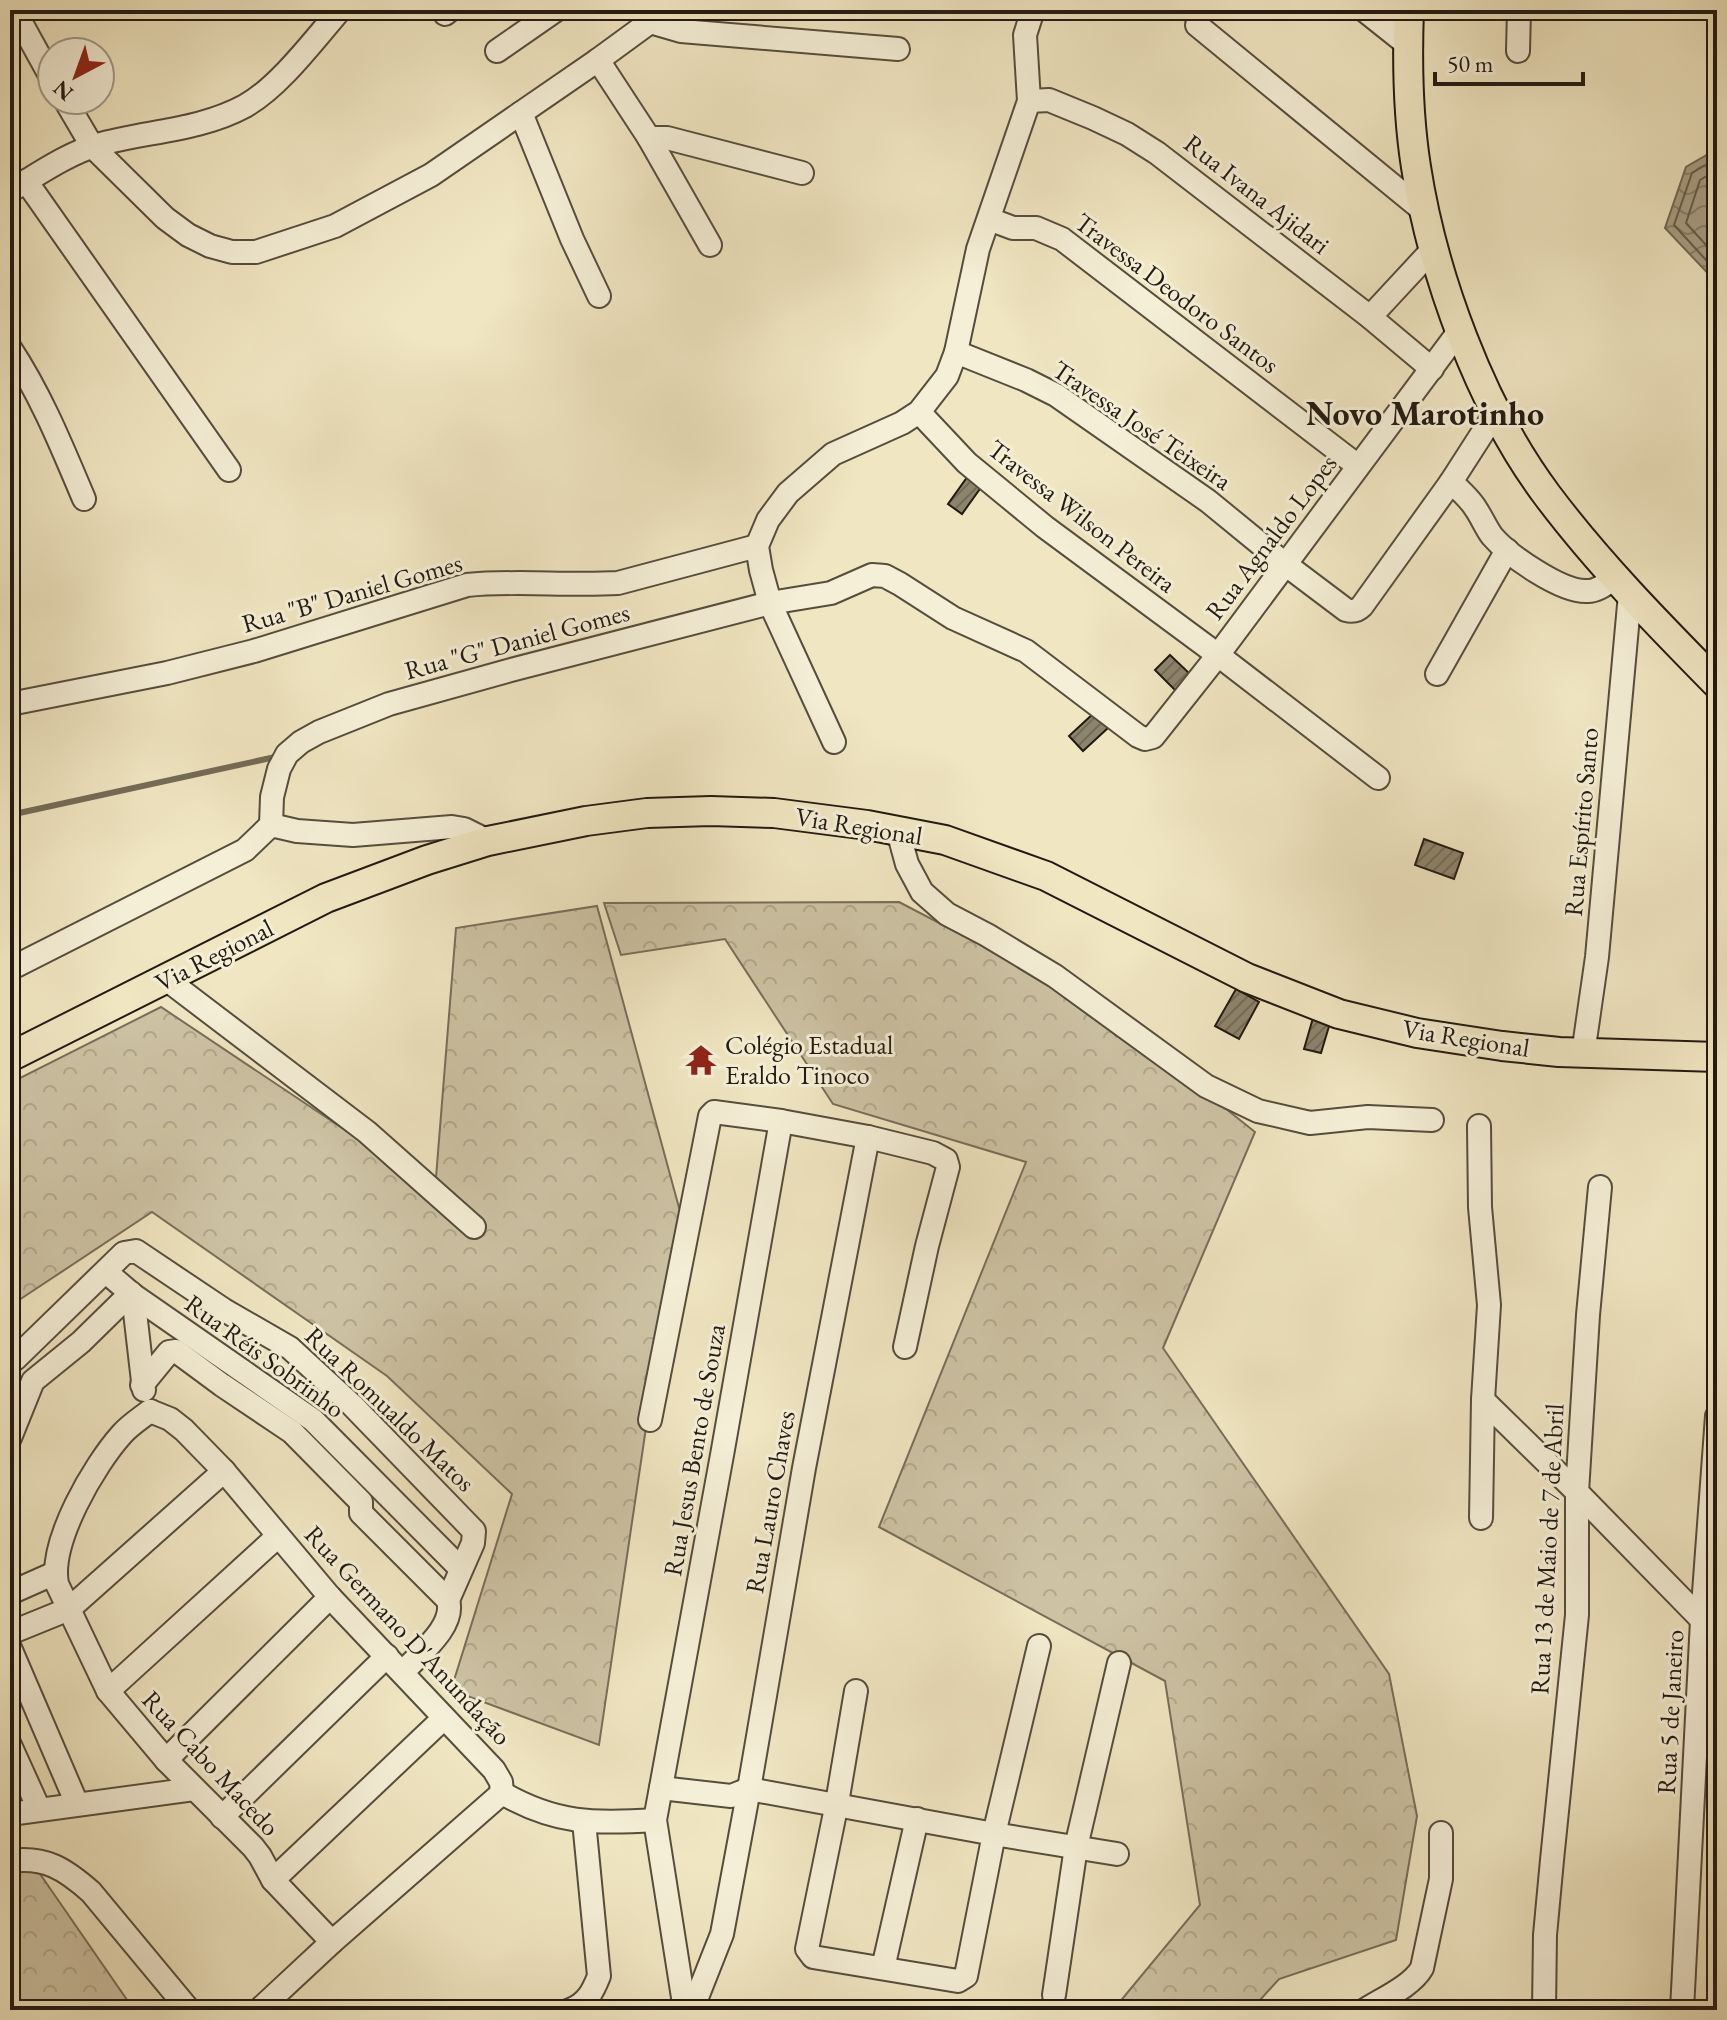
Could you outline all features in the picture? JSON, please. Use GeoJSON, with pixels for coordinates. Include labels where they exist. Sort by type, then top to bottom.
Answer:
{"type":"FeatureCollection","features":[{"type":"Feature","properties":{"kind":"main road"},"geometry":{"type":"LineString","coordinates":[[1409,10],[1412,124],[1425,212],[1460,330],[1496,412],[1546,494],[1584,542],[1717,684]]}},
{"type":"Feature","properties":{"kind":"main road","name":"Via Regional"},"geometry":{"type":"LineString","coordinates":[[10,1057],[326,898],[427,860],[488,841],[586,821],[647,813],[711,811],[774,813],[867,825],[945,840],[1046,876],[1247,978],[1339,1014],[1417,1033],[1502,1046],[1583,1054],[1717,1057]]}},
{"type":"Feature","properties":{"kind":"street"},"geometry":{"type":"LineString","coordinates":[[14,10],[36,50]]}},
{"type":"Feature","properties":{"kind":"street"},"geometry":{"type":"LineString","coordinates":[[229,470],[18,186],[92,146],[203,123],[248,104],[271,88],[340,10]]}},
{"type":"Feature","properties":{"kind":"street"},"geometry":{"type":"LineString","coordinates":[[497,51],[556,10]]}},
{"type":"Feature","properties":{"kind":"street"},"geometry":{"type":"LineString","coordinates":[[834,742],[770,603],[757,546],[768,520],[788,493],[833,454],[902,423],[919,412],[947,376],[956,352],[978,249],[1029,101],[1025,35],[1033,10]]}},
{"type":"Feature","properties":{"kind":"street"},"geometry":{"type":"LineString","coordinates":[[1364,10],[1408,45]]}},
{"type":"Feature","properties":{"kind":"street"},"geometry":{"type":"LineString","coordinates":[[1518,51],[1519,10]]}},
{"type":"Feature","properties":{"kind":"street"},"geometry":{"type":"LineString","coordinates":[[74,116],[92,146],[165,218],[210,246],[232,252],[256,252],[335,226],[431,175],[598,60],[656,16],[681,31],[898,49]]}},
{"type":"Feature","properties":{"kind":"street"},"geometry":{"type":"LineString","coordinates":[[1197,25],[1425,212]]}},
{"type":"Feature","properties":{"kind":"street"},"geometry":{"type":"LineString","coordinates":[[598,60],[649,138],[710,245]]}},
{"type":"Feature","properties":{"kind":"street","name":"Rua Ivana Ajidari"},"geometry":{"type":"LineString","coordinates":[[1029,101],[1049,100],[1127,134],[1157,153],[1370,317],[1432,369]]}},
{"type":"Feature","properties":{"kind":"street"},"geometry":{"type":"LineString","coordinates":[[521,113],[572,239],[599,296]]}},
{"type":"Feature","properties":{"kind":"street"},"geometry":{"type":"LineString","coordinates":[[649,138],[667,138],[802,173]]}},
{"type":"Feature","properties":{"kind":"street","name":"Travessa Deodoro Santos"},"geometry":{"type":"LineString","coordinates":[[989,219],[1013,228],[1036,228],[1062,239],[1358,466]]}},
{"type":"Feature","properties":{"kind":"street"},"geometry":{"type":"LineString","coordinates":[[1370,317],[1434,248]]}},
{"type":"Feature","properties":{"kind":"street","name":"Rua Agnaldo Lopes"},"geometry":{"type":"LineString","coordinates":[[1153,737],[1218,655],[1460,330]]}},
{"type":"Feature","properties":{"kind":"street"},"geometry":{"type":"LineString","coordinates":[[10,348],[50,419],[84,499]]}},
{"type":"Feature","properties":{"kind":"street","name":"Travessa José Teixeira"},"geometry":{"type":"LineString","coordinates":[[956,352],[1056,395],[1208,501],[1346,610],[1358,610],[1362,606],[1451,482]]}},
{"type":"Feature","properties":{"kind":"street","name":"Travessa Wilson Pereira"},"geometry":{"type":"LineString","coordinates":[[919,412],[967,463],[1045,527],[1378,778]]}},
{"type":"Feature","properties":{"kind":"street"},"geometry":{"type":"LineString","coordinates":[[1496,412],[1451,482],[1475,507],[1493,537],[1545,577],[1587,592],[1623,586]]}},
{"type":"Feature","properties":{"kind":"street","name":"Rua \"B\" Daniel Gomes"},"geometry":{"type":"LineString","coordinates":[[10,704],[167,673],[254,651],[467,585],[500,582],[618,583],[757,546]]}},
{"type":"Feature","properties":{"kind":"street"},"geometry":{"type":"LineString","coordinates":[[1437,674],[1507,550]]}},
{"type":"Feature","properties":{"kind":"street","name":"Rua \"G\" Daniel Gomes"},"geometry":{"type":"LineString","coordinates":[[271,825],[274,782],[287,754],[319,732],[389,704],[770,603],[831,593],[872,575],[885,576],[953,618],[1026,651],[1138,736],[1145,739],[1153,737]]}},
{"type":"Feature","properties":{"kind":"street","name":"Rua Espírito Santo"},"geometry":{"type":"LineString","coordinates":[[1583,1054],[1597,957],[1623,586]]}},
{"type":"Feature","properties":{"kind":"street"},"geometry":{"type":"LineString","coordinates":[[10,969],[245,850],[271,825],[297,831],[353,835],[452,827],[464,829],[488,841]]}},
{"type":"Feature","properties":{"kind":"street"},"geometry":{"type":"LineString","coordinates":[[898,831],[907,864],[922,892],[947,914],[1055,976],[1206,1086],[1258,1111],[1310,1123],[1368,1117],[1432,1120]]}},
{"type":"Feature","properties":{"kind":"street"},"geometry":{"type":"LineString","coordinates":[[166,979],[367,1132],[474,1227]]}},
{"type":"Feature","properties":{"kind":"street"},"geometry":{"type":"LineString","coordinates":[[650,1420],[710,1116],[717,1112],[868,1137],[946,1160],[948,1167],[905,1347]]}},
{"type":"Feature","properties":{"kind":"street","name":"Rua Jesus Bento de Souza"},"geometry":{"type":"LineString","coordinates":[[685,2010],[655,1820],[781,1121]]}},
{"type":"Feature","properties":{"kind":"street"},"geometry":{"type":"LineString","coordinates":[[1479,1126],[1480,1207],[1489,1305],[1483,1400],[1481,1518]]}},
{"type":"Feature","properties":{"kind":"street","name":"Rua Lauro Chaves"},"geometry":{"type":"LineString","coordinates":[[692,2010],[722,1934],[804,1468],[868,1137]]}},
{"type":"Feature","properties":{"kind":"street","name":"Rua 13 de Maio de 7 de Abril"},"geometry":{"type":"LineString","coordinates":[[1544,2010],[1548,1905],[1577,1615],[1577,1492],[1600,1187]]}},
{"type":"Feature","properties":{"kind":"street","name":"Rua Romualdo Matos"},"geometry":{"type":"LineString","coordinates":[[106,1272],[124,1253],[136,1251],[224,1310],[290,1348],[352,1405],[472,1527],[475,1536],[448,1600],[448,1619],[441,1630],[395,1664],[222,1817]]}},
{"type":"Feature","properties":{"kind":"street"},"geometry":{"type":"LineString","coordinates":[[15,1359],[106,1272]]}},
{"type":"Feature","properties":{"kind":"street","name":"Rua Réis Sobrinho"},"geometry":{"type":"LineString","coordinates":[[106,1272],[132,1294],[313,1420],[461,1569]]}},
{"type":"Feature","properties":{"kind":"street"},"geometry":{"type":"LineString","coordinates":[[10,1593],[55,1573],[66,1526],[83,1491],[124,1432],[150,1411],[142,1385],[132,1294]]}},
{"type":"Feature","properties":{"kind":"street"},"geometry":{"type":"LineString","coordinates":[[10,1438],[33,1381],[132,1294]]}},
{"type":"Feature","properties":{"kind":"street"},"geometry":{"type":"LineString","coordinates":[[142,1385],[169,1352],[176,1351],[292,1432],[361,1502],[361,1513],[448,1600]]}},
{"type":"Feature","properties":{"kind":"street"},"geometry":{"type":"LineString","coordinates":[[1483,1400],[1710,1628]]}},
{"type":"Feature","properties":{"kind":"street","name":"Rua Germano D'Anundação"},"geometry":{"type":"LineString","coordinates":[[150,1411],[170,1419],[184,1430],[224,1471],[330,1597],[494,1770],[501,1782],[502,1793]]}},
{"type":"Feature","properties":{"kind":"street","name":"Rua 5 de Janeiro"},"geometry":{"type":"LineString","coordinates":[[1682,2010],[1710,1628],[1717,1416]]}},
{"type":"Feature","properties":{"kind":"street"},"geometry":{"type":"LineString","coordinates":[[10,1633],[69,1609],[224,1471]]}},
{"type":"Feature","properties":{"kind":"street"},"geometry":{"type":"LineString","coordinates":[[108,1691],[278,1536]]}},
{"type":"Feature","properties":{"kind":"street","name":"Rua Cabo Macedo"},"geometry":{"type":"LineString","coordinates":[[55,1573],[57,1584],[108,1691],[166,1760],[260,1856],[273,1880],[332,1942]]}},
{"type":"Feature","properties":{"kind":"street"},"geometry":{"type":"LineString","coordinates":[[166,1760],[330,1597]]}},
{"type":"Feature","properties":{"kind":"street"},"geometry":{"type":"LineString","coordinates":[[856,1691],[807,1949],[813,1957],[958,1981],[966,1976],[994,1834],[1039,1646]]}},
{"type":"Feature","properties":{"kind":"street"},"geometry":{"type":"LineString","coordinates":[[10,1648],[77,1804]]}},
{"type":"Feature","properties":{"kind":"street"},"geometry":{"type":"LineString","coordinates":[[1054,1995],[1076,1847],[1119,1663]]}},
{"type":"Feature","properties":{"kind":"street"},"geometry":{"type":"LineString","coordinates":[[273,1880],[444,1718]]}},
{"type":"Feature","properties":{"kind":"street"},"geometry":{"type":"LineString","coordinates":[[10,1745],[39,1809]]}},
{"type":"Feature","properties":{"kind":"street"},"geometry":{"type":"LineString","coordinates":[[661,1788],[731,1796],[749,1789],[1117,1854]]}},
{"type":"Feature","properties":{"kind":"street"},"geometry":{"type":"LineString","coordinates":[[10,1814],[194,1789]]}},
{"type":"Feature","properties":{"kind":"street"},"geometry":{"type":"LineString","coordinates":[[259,2010],[502,1793],[548,1815],[599,1823],[655,1820]]}},
{"type":"Feature","properties":{"kind":"street"},"geometry":{"type":"LineString","coordinates":[[883,1968],[917,1819]]}},
{"type":"Feature","properties":{"kind":"street"},"geometry":{"type":"LineString","coordinates":[[570,2010],[579,2007],[591,1994],[599,1976],[584,1821]]}},
{"type":"Feature","properties":{"kind":"street"},"geometry":{"type":"LineString","coordinates":[[1365,2010],[1418,1976],[1422,1968],[1441,1879],[1441,1833]]}},
{"type":"Feature","properties":{"kind":"street"},"geometry":{"type":"LineString","coordinates":[[10,1861],[38,1861],[56,1866],[73,1876],[91,1892],[189,2010]]}},
{"type":"Feature","properties":{"kind":"green space"},"geometry":{"type":"Polygon","coordinates":[[[899,902],[1096,1005],[1255,1132],[1163,1348],[1389,1674],[1417,1816],[1396,1940],[1279,1979],[1251,2010],[1113,2010],[1200,1905],[1165,1681],[879,1527],[1026,1162],[833,1104],[725,939],[621,955],[604,903],[899,902]]]}},
{"type":"Feature","properties":{"kind":"green space"},"geometry":{"type":"Polygon","coordinates":[[[597,906],[684,1226],[647,1421],[599,1745],[451,1690],[512,1494],[387,1376],[152,1212],[10,1306],[10,1083],[161,1007],[435,1190],[456,928],[597,906]]]}},
{"type":"Feature","properties":{"kind":"green space"},"geometry":{"type":"Polygon","coordinates":[[[29,1858],[134,2010],[10,2010],[10,1863],[29,1858]]]}},
{"type":"Feature","properties":{"kind":"water"},"geometry":{"type":"Polygon","coordinates":[[[1717,149],[1717,283],[1665,228],[1686,167],[1717,149]]]}},
{"type":"Feature","properties":{"kind":"building"},"geometry":{"type":"Polygon","coordinates":[[[968,476],[982,486],[962,514],[948,504],[968,476]]]}},
{"type":"Feature","properties":{"kind":"building"},"geometry":{"type":"Polygon","coordinates":[[[1170,655],[1191,675],[1176,691],[1155,670],[1170,655]]]}},
{"type":"Feature","properties":{"kind":"building"},"geometry":{"type":"Polygon","coordinates":[[[1094,713],[1108,728],[1083,751],[1069,736],[1094,713]]]}},
{"type":"Feature","properties":{"kind":"building"},"geometry":{"type":"Polygon","coordinates":[[[1424,839],[1463,853],[1454,879],[1415,865],[1424,839]]]}},
{"type":"Feature","properties":{"kind":"building"},"geometry":{"type":"Polygon","coordinates":[[[1236,989],[1259,1002],[1239,1039],[1215,1026],[1236,989]]]}},
{"type":"Feature","properties":{"kind":"building"},"geometry":{"type":"Polygon","coordinates":[[[1313,1018],[1330,1023],[1321,1053],[1304,1049],[1313,1018]]]}},
{"type":"Feature","properties":{"kind":"waterway"},"geometry":{"type":"LineString","coordinates":[[10,815],[280,756]]}},
{"type":"Feature","properties":{"kind":"place","name":"Colégio Estadual Eraldo Tinoco"},"geometry":{"type":"Point","coordinates":[701,1060]}},
{"type":"Feature","properties":{"kind":"district","name":"Novo Marotinho"},"geometry":{"type":"Point","coordinates":[1425,413]}}]}
